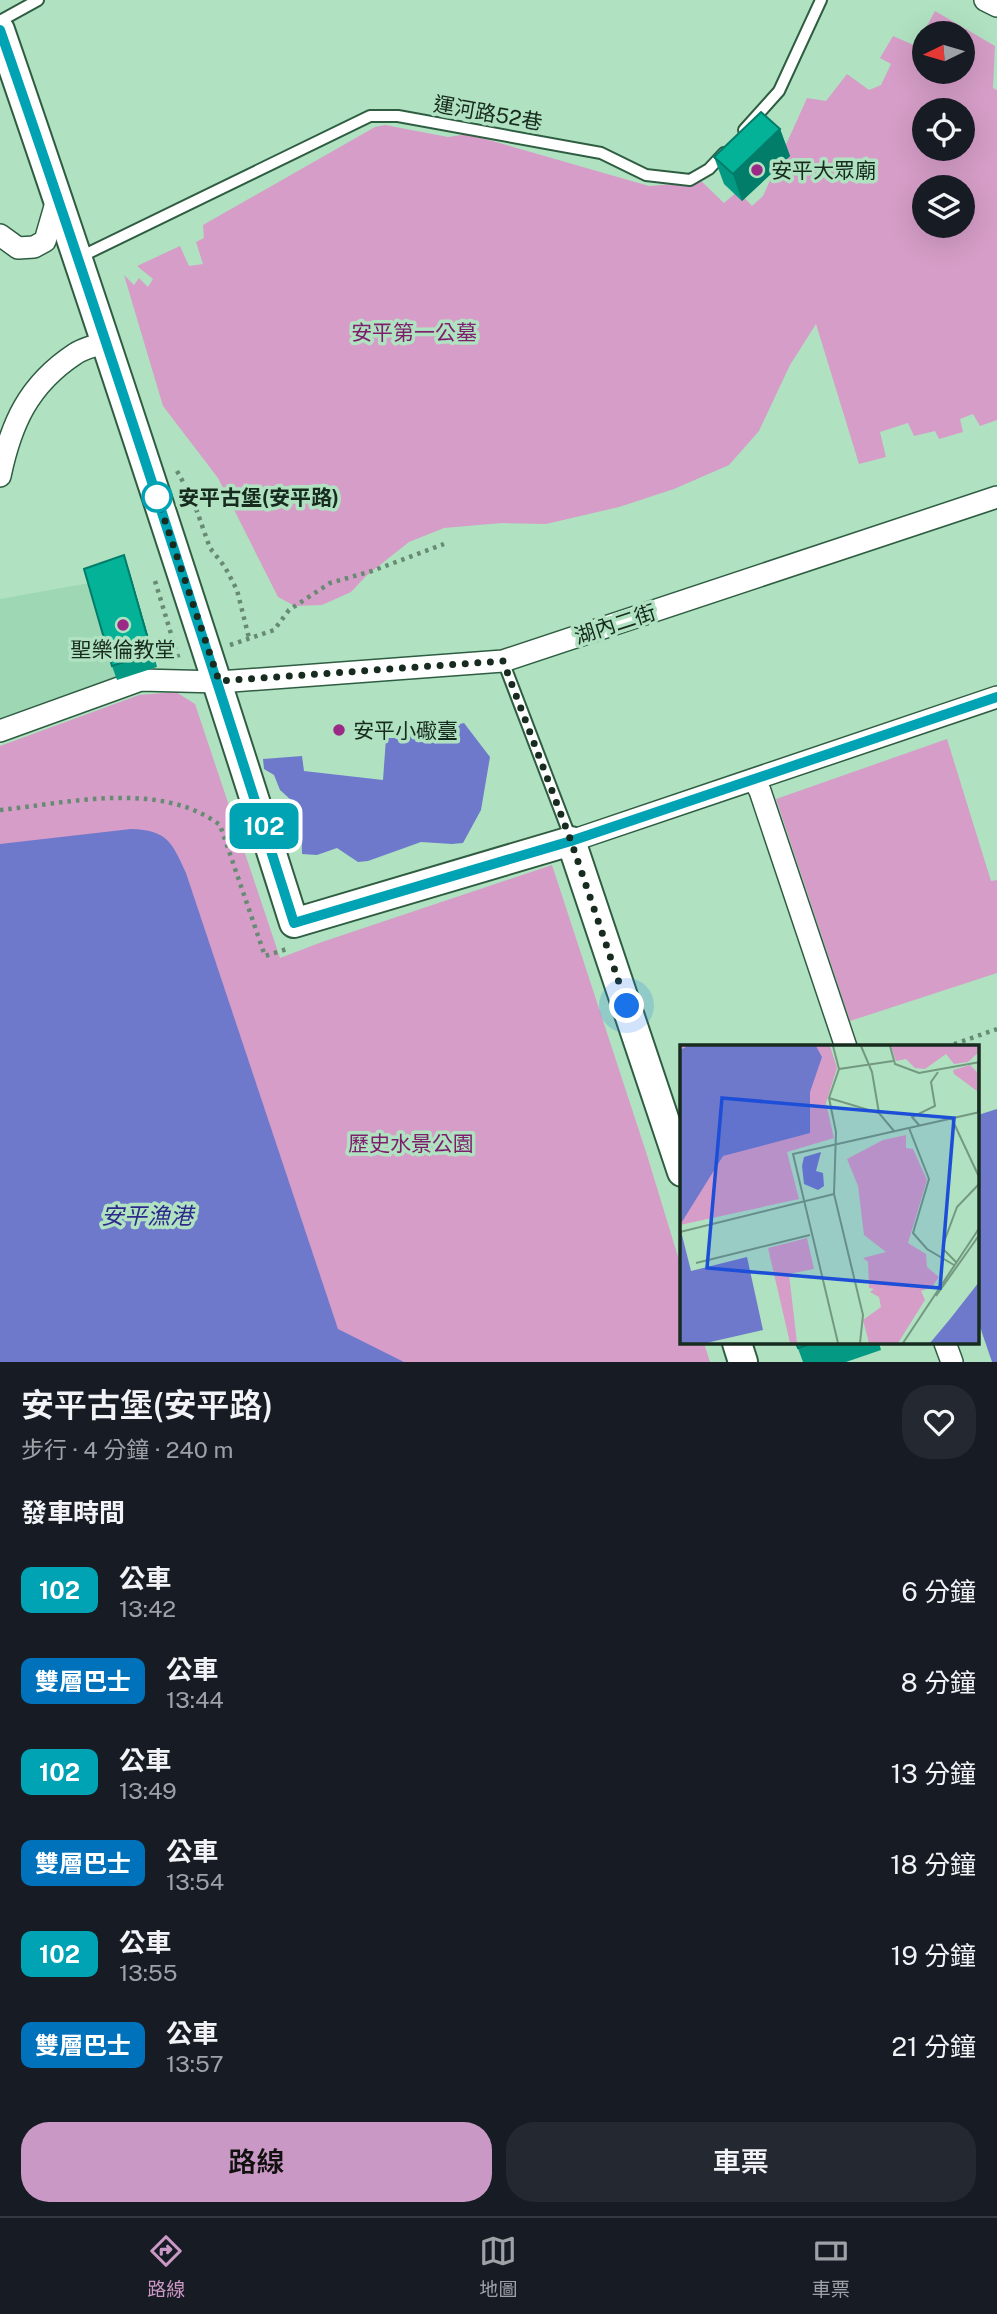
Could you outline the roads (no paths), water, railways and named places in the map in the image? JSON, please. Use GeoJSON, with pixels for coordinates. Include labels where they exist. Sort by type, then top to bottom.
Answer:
{"type":"FeatureCollection","features":[{"type":"Feature","properties":{"kind":"street"},"geometry":{"type":"LineString","coordinates":[[985,0],[997,6]]}},
{"type":"Feature","properties":{"kind":"street"},"geometry":{"type":"LineString","coordinates":[[0,30],[219,681],[298,934],[997,697]]}},
{"type":"Feature","properties":{"kind":"street"},"geometry":{"type":"LineString","coordinates":[[0,235],[18,248],[34,247],[45,240],[58,196]]}},
{"type":"Feature","properties":{"kind":"street"},"geometry":{"type":"LineString","coordinates":[[0,476],[4,440],[23,406],[44,380],[76,352],[106,342]]}},
{"type":"Feature","properties":{"kind":"street","name":"湖內二街"},"geometry":{"type":"LineString","coordinates":[[0,731],[141,680],[219,681],[503,661],[997,497]]}},
{"type":"Feature","properties":{"kind":"street"},"geometry":{"type":"LineString","coordinates":[[754,780],[845,1045]]}},
{"type":"Feature","properties":{"kind":"street"},"geometry":{"type":"LineString","coordinates":[[571,841],[680,1166]]}},
{"type":"Feature","properties":{"kind":"street"},"geometry":{"type":"LineString","coordinates":[[737,1344],[743,1362]]}},
{"type":"Feature","properties":{"kind":"street"},"geometry":{"type":"LineString","coordinates":[[945,1344],[952,1362]]}},
{"type":"Feature","properties":{"kind":"lane"},"geometry":{"type":"LineString","coordinates":[[0,21],[38,0]]}},
{"type":"Feature","properties":{"kind":"lane","name":"運河路52巷"},"geometry":{"type":"LineString","coordinates":[[78,258],[370,116],[398,116],[601,153],[646,175],[690,180],[709,169],[779,91],[821,0]]}},
{"type":"Feature","properties":{"kind":"lane"},"geometry":{"type":"LineString","coordinates":[[503,661],[571,841]]}},
{"type":"Feature","properties":{"kind":"water"},"geometry":{"type":"Polygon","coordinates":[[[464,723],[490,757],[481,810],[463,843],[421,842],[358,862],[337,848],[317,855],[302,854],[301,809],[280,790],[274,775],[264,769],[263,759],[302,756],[304,771],[383,780],[386,738],[464,723]]]}},
{"type":"Feature","properties":{"kind":"water","name":"安平漁港"},"geometry":{"type":"Polygon","coordinates":[[[131,829],[161,835],[177,853],[186,873],[338,1329],[404,1362],[0,1362],[0,844],[131,829]]]}},
{"type":"Feature","properties":{"kind":"water"},"geometry":{"type":"Polygon","coordinates":[[[997,1109],[997,1362],[992,1362],[979,1324],[979,1115],[997,1109]]]}},
{"type":"Feature","properties":{"kind":"place","name":"安平大眾廟"},"geometry":{"type":"Point","coordinates":[757,170]}},
{"type":"Feature","properties":{"kind":"place","name":"安平古堡(安平路)"},"geometry":{"type":"Point","coordinates":[157,497]}},
{"type":"Feature","properties":{"kind":"place","name":"聖樂倫教堂"},"geometry":{"type":"Point","coordinates":[123,625]}},
{"type":"Feature","properties":{"kind":"place","name":"安平小礮臺"},"geometry":{"type":"Point","coordinates":[339,730]}},
{"type":"Feature","properties":{"kind":"park label","name":"安平第一公墓"},"geometry":{"type":"Point","coordinates":[414,332]}},
{"type":"Feature","properties":{"kind":"park label","name":"歷史水景公園"},"geometry":{"type":"Point","coordinates":[411,1143]}}]}
